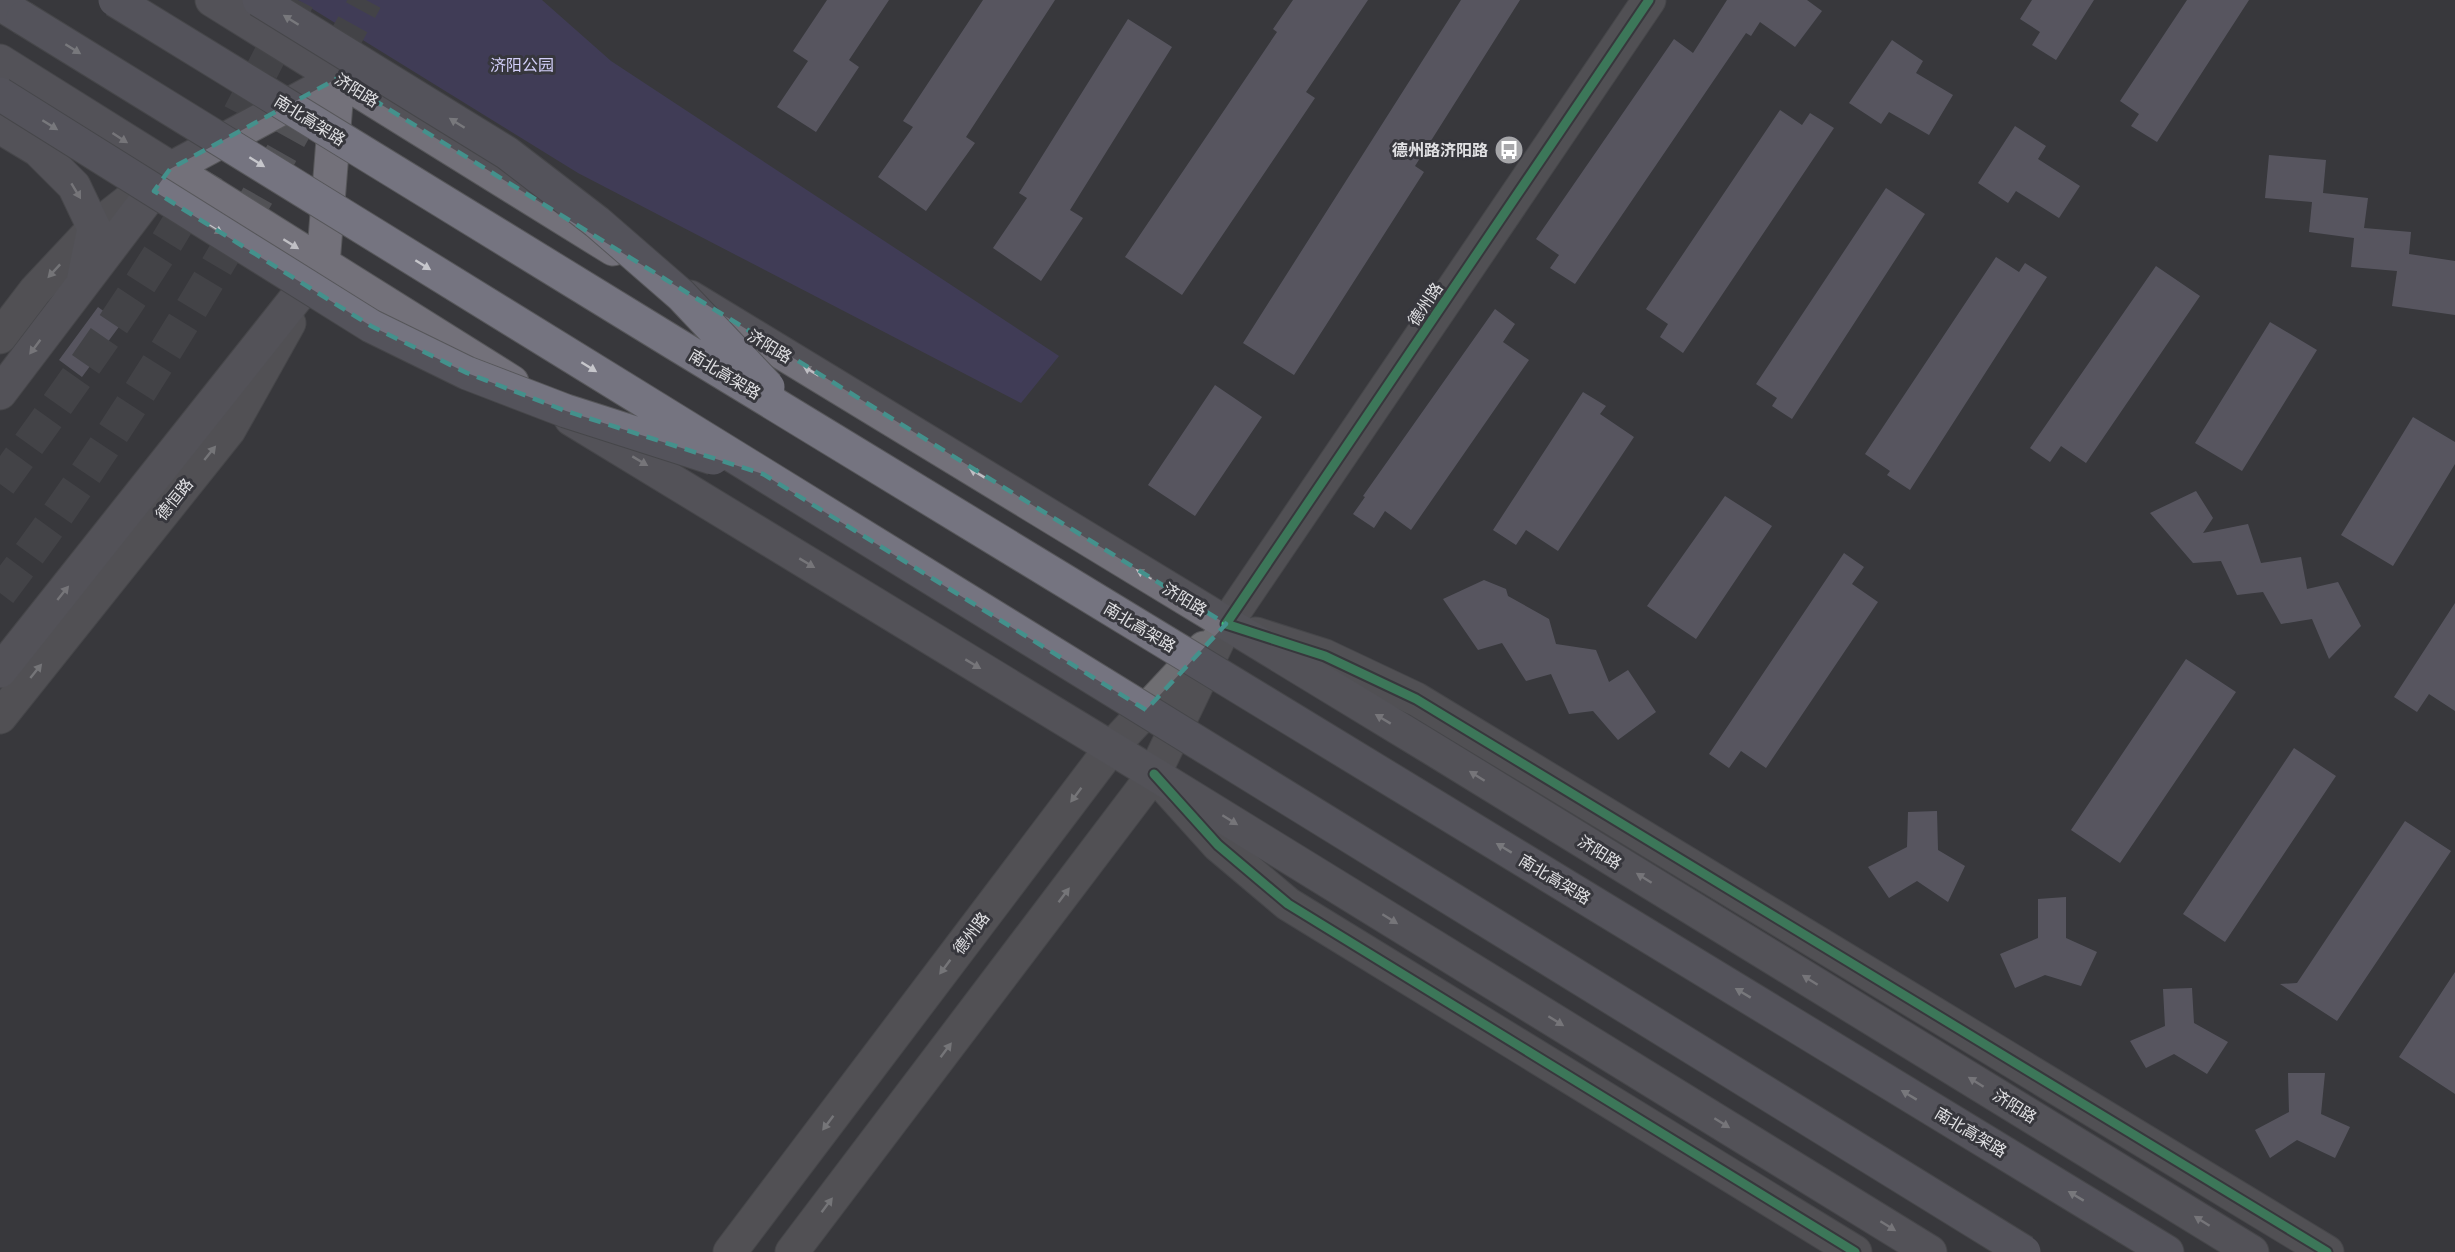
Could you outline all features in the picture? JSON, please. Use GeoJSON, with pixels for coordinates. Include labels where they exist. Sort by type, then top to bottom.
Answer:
{"type":"FeatureCollection","features":[{"type":"Feature","properties":{"kind":"highway","name":"南北高架路"},"geometry":{"type":"LineString","coordinates":[[114,0],[2167,1252]]}},
{"type":"Feature","properties":{"kind":"highway"},"geometry":{"type":"LineString","coordinates":[[259,0],[507,153],[597,222],[681,295],[800,420]]}},
{"type":"Feature","properties":{"kind":"highway"},"geometry":{"type":"LineString","coordinates":[[0,4],[2024,1252]]}},
{"type":"Feature","properties":{"kind":"highway"},"geometry":{"type":"LineString","coordinates":[[0,94],[370,326],[467,373],[566,411],[763,474]]}},
{"type":"Feature","properties":{"kind":"main road","name":"济阳路"},"geometry":{"type":"LineString","coordinates":[[212,0],[691,298],[1433,749],[2252,1252]]}},
{"type":"Feature","properties":{"kind":"main road"},"geometry":{"type":"LineString","coordinates":[[0,61],[170,170],[598,435],[1340,888],[1930,1252]]}},
{"type":"Feature","properties":{"kind":"main road"},"geometry":{"type":"LineString","coordinates":[[0,393],[170,170],[338,78]]}},
{"type":"Feature","properties":{"kind":"main road"},"geometry":{"type":"LineString","coordinates":[[0,671],[323,264],[338,78]]}},
{"type":"Feature","properties":{"kind":"main road"},"geometry":{"type":"LineString","coordinates":[[0,126],[38,150],[74,186],[94,228],[83,284]]}},
{"type":"Feature","properties":{"kind":"street","name":"德州路"},"geometry":{"type":"LineString","coordinates":[[792,1252],[1154,774],[1226,624],[1649,0]]}},
{"type":"Feature","properties":{"kind":"street"},"geometry":{"type":"LineString","coordinates":[[0,337],[35,291],[94,228],[170,170]]}},
{"type":"Feature","properties":{"kind":"street","name":"德恒路"},"geometry":{"type":"LineString","coordinates":[[0,717],[229,430],[323,264]]}},
{"type":"Feature","properties":{"kind":"street","name":"德州路"},"geometry":{"type":"LineString","coordinates":[[730,1252],[1111,748],[1226,624]]}},
{"type":"Feature","properties":{"kind":"street"},"geometry":{"type":"LineString","coordinates":[[1226,624],[1325,656],[1416,699],[2327,1252]]}},
{"type":"Feature","properties":{"kind":"street"},"geometry":{"type":"LineString","coordinates":[[1154,774],[1218,845],[1288,904],[1855,1252]]}},
{"type":"Feature","properties":{"kind":"highlighted area"},"geometry":{"type":"Polygon","coordinates":[[[338,78],[1226,624],[1146,710],[763,474],[566,411],[467,373],[371,326],[154,191],[170,169],[338,78]]]}},
{"type":"Feature","properties":{"kind":"green space","name":"济阳公园"},"geometry":{"type":"Polygon","coordinates":[[[298,0],[542,0],[611,61],[1059,356],[1021,403],[578,173],[298,0]]]}},
{"type":"Feature","properties":{"kind":"building"},"geometry":{"type":"Polygon","coordinates":[[[827,0],[889,0],[849,60],[859,67],[816,132],[777,107],[808,61],[793,51],[827,0]]]}},
{"type":"Feature","properties":{"kind":"building"},"geometry":{"type":"Polygon","coordinates":[[[983,0],[1055,0],[966,137],[975,143],[926,211],[878,177],[913,127],[903,121],[983,0]]]}},
{"type":"Feature","properties":{"kind":"building"},"geometry":{"type":"Polygon","coordinates":[[[1293,0],[1368,0],[1306,92],[1315,98],[1182,295],[1125,257],[1277,32],[1273,29],[1293,0]]]}},
{"type":"Feature","properties":{"kind":"building"},"geometry":{"type":"Polygon","coordinates":[[[1461,0],[1520,0],[1415,166],[1424,172],[1294,375],[1243,343],[1461,0]]]}},
{"type":"Feature","properties":{"kind":"building"},"geometry":{"type":"Polygon","coordinates":[[[1727,0],[1807,0],[1822,11],[1795,47],[1760,22],[1751,36],[1746,33],[1575,284],[1550,268],[1559,255],[1536,239],[1674,39],[1693,53],[1727,0]]]}},
{"type":"Feature","properties":{"kind":"building"},"geometry":{"type":"Polygon","coordinates":[[[2032,0],[2094,0],[2056,60],[2032,45],[2040,32],[2020,19],[2032,0]]]}},
{"type":"Feature","properties":{"kind":"building"},"geometry":{"type":"Polygon","coordinates":[[[2187,0],[2249,0],[2157,142],[2131,126],[2139,114],[2120,101],[2187,0]]]}},
{"type":"Feature","properties":{"kind":"building"},"geometry":{"type":"Polygon","coordinates":[[[1128,19],[1172,47],[1070,210],[1083,218],[1041,281],[993,248],[1027,198],[1019,193],[1128,19]]]}},
{"type":"Feature","properties":{"kind":"building"},"geometry":{"type":"Polygon","coordinates":[[[1892,40],[1923,61],[1916,73],[1953,95],[1929,135],[1889,112],[1881,124],[1849,103],[1892,40]]]}},
{"type":"Feature","properties":{"kind":"building"},"geometry":{"type":"Polygon","coordinates":[[[1780,110],[1802,125],[1810,113],[1834,128],[1683,353],[1660,337],[1668,324],[1646,309],[1780,110]]]}},
{"type":"Feature","properties":{"kind":"building"},"geometry":{"type":"Polygon","coordinates":[[[2015,126],[2046,146],[2038,159],[2080,186],[2059,218],[2016,191],[2008,203],[1978,183],[2015,126]]]}},
{"type":"Feature","properties":{"kind":"building"},"geometry":{"type":"Polygon","coordinates":[[[2269,155],[2326,160],[2323,193],[2368,198],[2364,228],[2411,232],[2409,254],[2455,261],[2455,315],[2392,306],[2397,271],[2351,267],[2354,238],[2309,232],[2312,202],[2265,198],[2269,155]]]}},
{"type":"Feature","properties":{"kind":"building"},"geometry":{"type":"Polygon","coordinates":[[[1886,188],[1925,214],[1792,419],[1772,406],[1777,398],[1756,384],[1886,188]]]}},
{"type":"Feature","properties":{"kind":"building"},"geometry":{"type":"Polygon","coordinates":[[[1996,257],[2019,272],[2025,263],[2047,277],[1910,490],[1887,475],[1890,471],[1865,454],[1996,257]]]}},
{"type":"Feature","properties":{"kind":"building"},"geometry":{"type":"Polygon","coordinates":[[[2156,266],[2200,296],[2086,463],[2061,446],[2050,462],[2030,448],[2156,266]]]}},
{"type":"Feature","properties":{"kind":"building"},"geometry":{"type":"Polygon","coordinates":[[[98,307],[121,324],[82,377],[59,360],[98,307]]]}},
{"type":"Feature","properties":{"kind":"building"},"geometry":{"type":"Polygon","coordinates":[[[1495,309],[1515,324],[1503,342],[1529,360],[1411,530],[1385,511],[1374,528],[1353,514],[1365,497],[1363,496],[1495,309]]]}},
{"type":"Feature","properties":{"kind":"building"},"geometry":{"type":"Polygon","coordinates":[[[2270,322],[2317,350],[2242,471],[2195,443],[2270,322]]]}},
{"type":"Feature","properties":{"kind":"building"},"geometry":{"type":"Polygon","coordinates":[[[1215,385],[1262,417],[1195,516],[1148,485],[1215,385]]]}},
{"type":"Feature","properties":{"kind":"building"},"geometry":{"type":"Polygon","coordinates":[[[1583,392],[1606,406],[1600,414],[1634,437],[1558,551],[1526,530],[1516,545],[1493,530],[1583,392]]]}},
{"type":"Feature","properties":{"kind":"building"},"geometry":{"type":"Polygon","coordinates":[[[2413,417],[2455,442],[2455,464],[2393,566],[2341,535],[2413,417]]]}},
{"type":"Feature","properties":{"kind":"building"},"geometry":{"type":"Polygon","coordinates":[[[2196,491],[2213,518],[2203,533],[2248,524],[2261,563],[2301,557],[2307,589],[2338,582],[2361,626],[2329,659],[2312,619],[2281,624],[2263,592],[2237,595],[2221,561],[2193,563],[2150,513],[2196,491]]]}},
{"type":"Feature","properties":{"kind":"building"},"geometry":{"type":"Polygon","coordinates":[[[1725,496],[1772,526],[1696,639],[1647,606],[1725,496]]]}},
{"type":"Feature","properties":{"kind":"building"},"geometry":{"type":"Polygon","coordinates":[[[1844,553],[1864,567],[1852,584],[1878,602],[1766,768],[1741,751],[1729,768],[1709,754],[1844,553]]]}},
{"type":"Feature","properties":{"kind":"building"},"geometry":{"type":"Polygon","coordinates":[[[1484,580],[1506,589],[1508,596],[1549,619],[1556,644],[1596,650],[1609,682],[1628,670],[1656,712],[1618,740],[1593,711],[1569,714],[1551,674],[1526,681],[1502,643],[1478,650],[1443,599],[1484,580]]]}},
{"type":"Feature","properties":{"kind":"building"},"geometry":{"type":"Polygon","coordinates":[[[2455,603],[2455,711],[2429,694],[2417,712],[2394,697],[2455,603]]]}},
{"type":"Feature","properties":{"kind":"building"},"geometry":{"type":"Polygon","coordinates":[[[2186,659],[2236,692],[2120,863],[2071,830],[2186,659]]]}},
{"type":"Feature","properties":{"kind":"building"},"geometry":{"type":"Polygon","coordinates":[[[2294,748],[2336,776],[2225,942],[2183,914],[2294,748]]]}},
{"type":"Feature","properties":{"kind":"building"},"geometry":{"type":"Polygon","coordinates":[[[1937,811],[1938,850],[1965,866],[1948,902],[1917,881],[1889,898],[1868,867],[1907,847],[1908,812],[1937,811]]]}},
{"type":"Feature","properties":{"kind":"building"},"geometry":{"type":"Polygon","coordinates":[[[2405,821],[2451,851],[2337,1021],[2280,984],[2297,983],[2405,821]]]}},
{"type":"Feature","properties":{"kind":"building"},"geometry":{"type":"Polygon","coordinates":[[[2066,897],[2066,938],[2097,952],[2081,986],[2045,975],[2015,988],[2000,954],[2038,938],[2038,899],[2066,897]]]}},
{"type":"Feature","properties":{"kind":"building"},"geometry":{"type":"Polygon","coordinates":[[[2455,972],[2455,1094],[2399,1057],[2455,972]]]}},
{"type":"Feature","properties":{"kind":"building"},"geometry":{"type":"Polygon","coordinates":[[[2192,988],[2194,1023],[2228,1042],[2207,1074],[2174,1054],[2146,1068],[2130,1041],[2165,1026],[2163,989],[2192,988]]]}},
{"type":"Feature","properties":{"kind":"building"},"geometry":{"type":"Polygon","coordinates":[[[2288,1073],[2325,1073],[2321,1114],[2350,1127],[2335,1158],[2297,1140],[2270,1158],[2255,1130],[2289,1112],[2288,1073]]]}},
{"type":"Feature","properties":{"kind":"tunnel"},"geometry":{"type":"LineString","coordinates":[[0,484],[65,394],[168,240],[219,152],[298,0]]}},
{"type":"Feature","properties":{"kind":"tunnel"},"geometry":{"type":"LineString","coordinates":[[0,593],[52,523],[101,451],[194,304],[239,229],[366,0]]}},
{"type":"Feature","properties":{"kind":"cycle path"},"geometry":{"type":"LineString","coordinates":[[1649,0],[1226,624],[1325,656],[1416,699],[2327,1252]]}},
{"type":"Feature","properties":{"kind":"cycle path"},"geometry":{"type":"LineString","coordinates":[[1154,774],[1218,845],[1288,904],[1855,1252]]}},
{"type":"Feature","properties":{"kind":"place","name":"德州路济阳路"},"geometry":{"type":"Point","coordinates":[1509,150]}}]}
